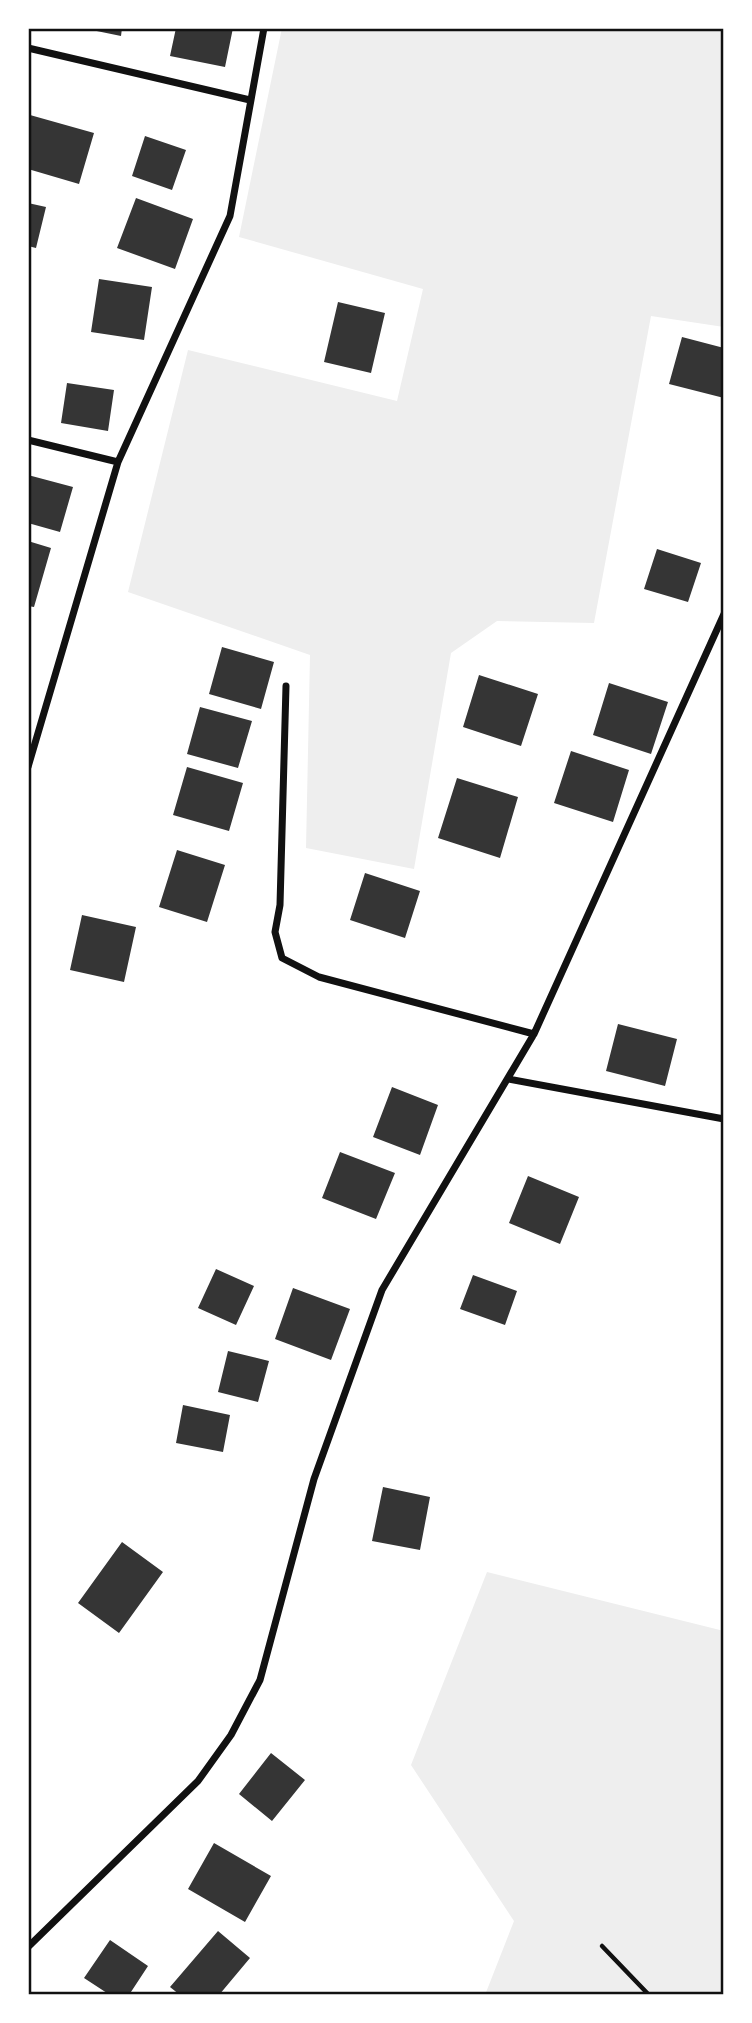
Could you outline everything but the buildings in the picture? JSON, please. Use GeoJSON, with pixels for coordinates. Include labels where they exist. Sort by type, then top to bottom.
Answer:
{"type":"FeatureCollection","features":[{"type":"Feature","properties":{"kind":"street"},"geometry":{"type":"LineString","coordinates":[[28,767],[118,462],[230,216],[264,28]]}},
{"type":"Feature","properties":{"kind":"street"},"geometry":{"type":"LineString","coordinates":[[28,48],[250,100]]}},
{"type":"Feature","properties":{"kind":"street"},"geometry":{"type":"LineString","coordinates":[[28,440],[118,462]]}},
{"type":"Feature","properties":{"kind":"street"},"geometry":{"type":"LineString","coordinates":[[28,1947],[198,1781],[231,1735],[260,1680],[314,1479],[382,1290],[534,1034],[724,614]]}},
{"type":"Feature","properties":{"kind":"street"},"geometry":{"type":"LineString","coordinates":[[286,686],[280,905],[275,932],[282,958],[319,977],[534,1034]]}},
{"type":"Feature","properties":{"kind":"street"},"geometry":{"type":"LineString","coordinates":[[508,1079],[724,1119]]}},
{"type":"Feature","properties":{"kind":"path"},"geometry":{"type":"LineString","coordinates":[[602,1946],[649,1995]]}},
{"type":"Feature","properties":{"kind":"shaded area"},"geometry":{"type":"Polygon","coordinates":[[[282,28],[724,28],[724,327],[651,316],[594,623],[497,621],[451,653],[414,869],[306,848],[310,655],[128,592],[188,350],[397,401],[423,289],[239,237],[282,28]]]}},
{"type":"Feature","properties":{"kind":"shaded area"},"geometry":{"type":"Polygon","coordinates":[[[487,1572],[724,1631],[724,1995],[485,1995],[514,1921],[411,1765],[487,1572]]]}}]}
